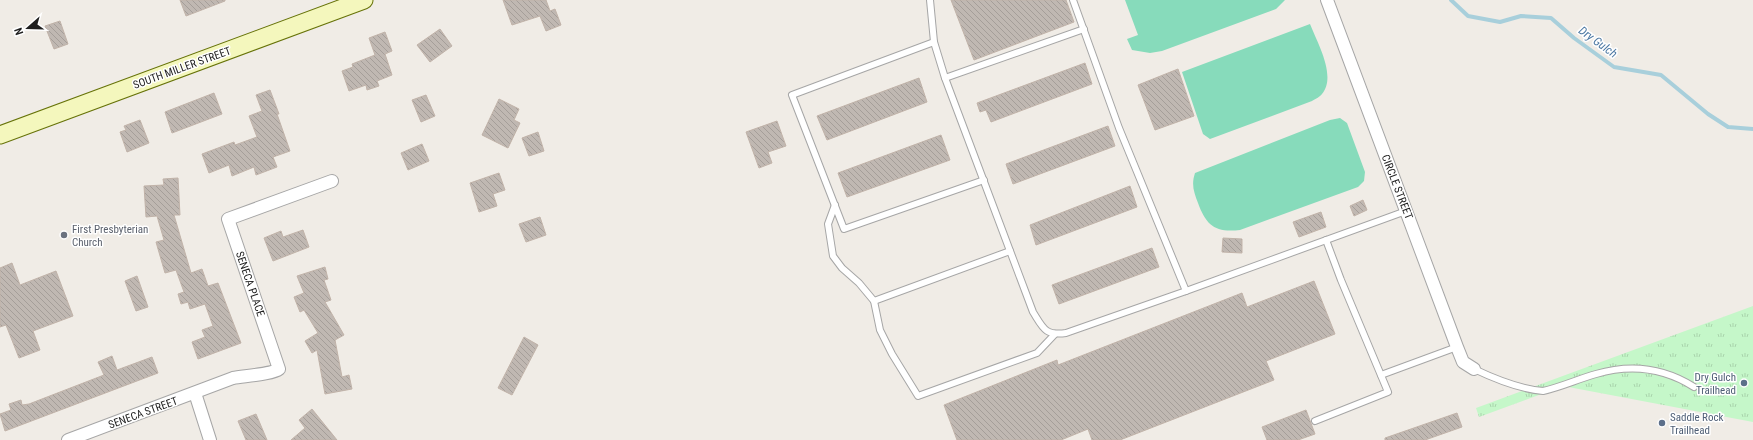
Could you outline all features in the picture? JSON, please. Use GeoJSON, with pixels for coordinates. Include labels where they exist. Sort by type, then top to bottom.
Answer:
{"type":"FeatureCollection","features":[{"type":"Feature","properties":{"kind":"street","name":"SOUTH MILLER STREET"},"geometry":{"type":"LineString","coordinates":[[0,135],[364,0]]}},
{"type":"Feature","properties":{"kind":"street","name":"CIRCLE STREET"},"geometry":{"type":"LineString","coordinates":[[1327,0],[1457,347],[1463,362],[1474,369]]}},
{"type":"Feature","properties":{"kind":"street","name":"SENECA PLACE"},"geometry":{"type":"LineString","coordinates":[[195,393],[233,378],[275,372],[279,369],[228,219],[332,181]]}},
{"type":"Feature","properties":{"kind":"street","name":"SENECA STREET"},"geometry":{"type":"LineString","coordinates":[[68,440],[195,393]]}},
{"type":"Feature","properties":{"kind":"street"},"geometry":{"type":"LineString","coordinates":[[195,393],[210,440]]}},
{"type":"Feature","properties":{"kind":"lane"},"geometry":{"type":"LineString","coordinates":[[930,0],[934,42],[945,78],[1033,312],[1045,330],[1055,334],[1066,333],[1406,211]]}},
{"type":"Feature","properties":{"kind":"lane"},"geometry":{"type":"LineString","coordinates":[[1074,0],[1119,128],[1186,291]]}},
{"type":"Feature","properties":{"kind":"lane"},"geometry":{"type":"LineString","coordinates":[[945,78],[1084,29]]}},
{"type":"Feature","properties":{"kind":"lane"},"geometry":{"type":"LineString","coordinates":[[934,42],[792,95],[844,229],[984,180]]}},
{"type":"Feature","properties":{"kind":"lane"},"geometry":{"type":"LineString","coordinates":[[835,205],[828,224],[833,256],[842,268],[859,283],[874,301],[880,330],[892,354],[918,396],[1037,353],[1055,334]]}},
{"type":"Feature","properties":{"kind":"lane"},"geometry":{"type":"LineString","coordinates":[[1315,421],[1388,392],[1340,280],[1326,240]]}},
{"type":"Feature","properties":{"kind":"lane"},"geometry":{"type":"LineString","coordinates":[[874,301],[1010,251]]}},
{"type":"Feature","properties":{"kind":"lane"},"geometry":{"type":"LineString","coordinates":[[1381,375],[1457,347]]}},
{"type":"Feature","properties":{"kind":"lane"},"geometry":{"type":"LineString","coordinates":[[1474,369],[1509,383],[1532,390],[1543,391],[1615,369],[1660,371],[1678,377],[1694,387]]}},
{"type":"Feature","properties":{"kind":"green space"},"geometry":{"type":"Polygon","coordinates":[[[1125,0],[1285,0],[1276,9],[1162,51],[1150,53],[1132,50],[1127,39],[1138,35],[1125,0]]]}},
{"type":"Feature","properties":{"kind":"green space"},"geometry":{"type":"Polygon","coordinates":[[[1310,24],[1321,49],[1327,69],[1326,87],[1321,95],[1312,101],[1210,139],[1203,134],[1182,72],[1310,24]]]}},
{"type":"Feature","properties":{"kind":"green space"},"geometry":{"type":"Polygon","coordinates":[[[1340,118],[1347,123],[1365,172],[1364,181],[1358,187],[1240,230],[1231,231],[1218,229],[1204,217],[1194,192],[1193,181],[1195,173],[1330,120],[1340,118]]]}},
{"type":"Feature","properties":{"kind":"green space"},"geometry":{"type":"Polygon","coordinates":[[[1753,306],[1753,422],[1563,386],[1479,417],[1476,408],[1753,306]]]}},
{"type":"Feature","properties":{"kind":"building"},"geometry":{"type":"Polygon","coordinates":[[[180,0],[225,0],[225,1],[186,16],[180,0]]]}},
{"type":"Feature","properties":{"kind":"building"},"geometry":{"type":"Polygon","coordinates":[[[503,0],[546,0],[550,11],[555,9],[561,25],[546,31],[540,16],[512,25],[503,0]]]}},
{"type":"Feature","properties":{"kind":"building"},"geometry":{"type":"Polygon","coordinates":[[[951,0],[1066,0],[1074,22],[974,60],[951,0]]]}},
{"type":"Feature","properties":{"kind":"building"},"geometry":{"type":"Polygon","coordinates":[[[60,21],[68,44],[54,49],[45,26],[60,21]]]}},
{"type":"Feature","properties":{"kind":"building"},"geometry":{"type":"Polygon","coordinates":[[[440,29],[452,46],[430,62],[417,45],[440,29]]]}},
{"type":"Feature","properties":{"kind":"building"},"geometry":{"type":"Polygon","coordinates":[[[385,32],[392,51],[385,54],[392,75],[377,81],[379,86],[367,90],[366,85],[349,91],[342,71],[353,67],[352,64],[375,55],[369,38],[385,32]]]}},
{"type":"Feature","properties":{"kind":"building"},"geometry":{"type":"Polygon","coordinates":[[[1085,63],[1092,84],[991,122],[986,110],[980,112],[977,103],[1085,63]]]}},
{"type":"Feature","properties":{"kind":"building"},"geometry":{"type":"Polygon","coordinates":[[[1178,69],[1194,116],[1155,130],[1138,85],[1178,69]]]}},
{"type":"Feature","properties":{"kind":"building"},"geometry":{"type":"Polygon","coordinates":[[[919,78],[927,102],[827,140],[817,116],[919,78]]]}},
{"type":"Feature","properties":{"kind":"building"},"geometry":{"type":"Polygon","coordinates":[[[270,90],[290,151],[273,157],[277,167],[256,175],[254,167],[232,176],[229,165],[209,173],[202,154],[234,142],[235,145],[257,137],[249,116],[262,111],[256,95],[270,90]]]}},
{"type":"Feature","properties":{"kind":"building"},"geometry":{"type":"Polygon","coordinates":[[[214,93],[222,114],[172,133],[165,112],[214,93]]]}},
{"type":"Feature","properties":{"kind":"building"},"geometry":{"type":"Polygon","coordinates":[[[426,95],[435,116],[421,122],[412,100],[426,95]]]}},
{"type":"Feature","properties":{"kind":"building"},"geometry":{"type":"Polygon","coordinates":[[[499,99],[519,109],[514,120],[520,123],[508,148],[482,135],[499,99]]]}},
{"type":"Feature","properties":{"kind":"building"},"geometry":{"type":"Polygon","coordinates":[[[140,120],[149,143],[127,152],[120,132],[126,130],[124,126],[140,120]]]}},
{"type":"Feature","properties":{"kind":"building"},"geometry":{"type":"Polygon","coordinates":[[[777,121],[786,146],[768,152],[772,163],[759,168],[746,132],[777,121]]]}},
{"type":"Feature","properties":{"kind":"building"},"geometry":{"type":"Polygon","coordinates":[[[1108,126],[1115,146],[1013,184],[1006,164],[1108,126]]]}},
{"type":"Feature","properties":{"kind":"building"},"geometry":{"type":"Polygon","coordinates":[[[538,132],[544,151],[529,156],[522,138],[538,132]]]}},
{"type":"Feature","properties":{"kind":"building"},"geometry":{"type":"Polygon","coordinates":[[[941,135],[950,160],[847,197],[838,173],[941,135]]]}},
{"type":"Feature","properties":{"kind":"building"},"geometry":{"type":"Polygon","coordinates":[[[422,144],[429,161],[408,170],[401,153],[422,144]]]}},
{"type":"Feature","properties":{"kind":"building"},"geometry":{"type":"Polygon","coordinates":[[[499,173],[505,190],[493,194],[497,206],[479,212],[470,183],[499,173]]]}},
{"type":"Feature","properties":{"kind":"building"},"geometry":{"type":"Polygon","coordinates":[[[178,178],[180,215],[174,215],[191,273],[202,269],[208,286],[218,283],[241,343],[198,359],[192,342],[205,337],[202,330],[213,326],[205,304],[190,309],[188,302],[181,304],[178,294],[184,292],[176,270],[165,273],[156,242],[164,240],[157,216],[146,217],[144,186],[164,185],[163,179],[178,178]]]}},
{"type":"Feature","properties":{"kind":"building"},"geometry":{"type":"Polygon","coordinates":[[[1130,186],[1137,207],[1036,245],[1030,225],[1130,186]]]}},
{"type":"Feature","properties":{"kind":"building"},"geometry":{"type":"Polygon","coordinates":[[[1363,200],[1367,210],[1354,216],[1350,206],[1363,200]]]}},
{"type":"Feature","properties":{"kind":"building"},"geometry":{"type":"Polygon","coordinates":[[[1321,212],[1326,227],[1299,237],[1293,222],[1321,212]]]}},
{"type":"Feature","properties":{"kind":"building"},"geometry":{"type":"Polygon","coordinates":[[[540,217],[546,235],[526,242],[519,224],[540,217]]]}},
{"type":"Feature","properties":{"kind":"building"},"geometry":{"type":"Polygon","coordinates":[[[303,230],[309,247],[273,261],[264,238],[281,231],[283,237],[303,230]]]}},
{"type":"Feature","properties":{"kind":"building"},"geometry":{"type":"Polygon","coordinates":[[[1223,238],[1242,239],[1242,253],[1222,252],[1223,238]]]}},
{"type":"Feature","properties":{"kind":"building"},"geometry":{"type":"Polygon","coordinates":[[[1152,248],[1159,267],[1059,304],[1052,285],[1152,248]]]}},
{"type":"Feature","properties":{"kind":"building"},"geometry":{"type":"Polygon","coordinates":[[[12,263],[20,285],[56,271],[73,316],[33,331],[40,350],[19,358],[6,325],[0,327],[0,268],[12,263]]]}},
{"type":"Feature","properties":{"kind":"building"},"geometry":{"type":"Polygon","coordinates":[[[325,267],[328,279],[324,280],[331,300],[325,302],[344,335],[335,340],[342,377],[349,375],[352,389],[325,394],[317,350],[312,353],[305,341],[318,333],[304,310],[300,312],[294,297],[304,293],[297,276],[325,267]]]}},
{"type":"Feature","properties":{"kind":"building"},"geometry":{"type":"Polygon","coordinates":[[[137,276],[148,307],[136,311],[125,281],[137,276]]]}},
{"type":"Feature","properties":{"kind":"building"},"geometry":{"type":"Polygon","coordinates":[[[1314,281],[1335,334],[1266,361],[1274,380],[1120,440],[1092,440],[1088,429],[1061,440],[957,440],[944,405],[1057,360],[1058,365],[1242,293],[1247,307],[1314,281]]]}},
{"type":"Feature","properties":{"kind":"building"},"geometry":{"type":"Polygon","coordinates":[[[524,337],[538,345],[512,395],[498,388],[524,337]]]}},
{"type":"Feature","properties":{"kind":"building"},"geometry":{"type":"Polygon","coordinates":[[[112,356],[117,370],[152,357],[158,373],[5,431],[0,414],[11,410],[9,404],[21,400],[22,405],[29,404],[104,375],[98,362],[112,356]]]}},
{"type":"Feature","properties":{"kind":"building"},"geometry":{"type":"Polygon","coordinates":[[[312,409],[337,440],[291,440],[305,428],[299,420],[312,409]]]}},
{"type":"Feature","properties":{"kind":"building"},"geometry":{"type":"Polygon","coordinates":[[[1306,410],[1315,434],[1298,440],[1267,440],[1262,427],[1306,410]]]}},
{"type":"Feature","properties":{"kind":"building"},"geometry":{"type":"Polygon","coordinates":[[[1457,413],[1462,427],[1425,440],[1385,440],[1385,438],[1457,413]]]}},
{"type":"Feature","properties":{"kind":"building"},"geometry":{"type":"Polygon","coordinates":[[[256,414],[267,440],[246,440],[238,421],[256,414]]]}},
{"type":"Feature","properties":{"kind":"waterway","name":"Dry Gulch"},"geometry":{"type":"LineString","coordinates":[[1451,0],[1468,16],[1500,22],[1521,16],[1551,18],[1574,38],[1614,67],[1661,75],[1708,114],[1728,127],[1753,129]]}},
{"type":"Feature","properties":{"kind":"place","name":"First Presbyterian Church"},"geometry":{"type":"Point","coordinates":[64,235]}},
{"type":"Feature","properties":{"kind":"place","name":"Dry Gulch Trailhead"},"geometry":{"type":"Point","coordinates":[1744,383]}},
{"type":"Feature","properties":{"kind":"place","name":"Saddle Rock Trailhead"},"geometry":{"type":"Point","coordinates":[1662,423]}}]}
